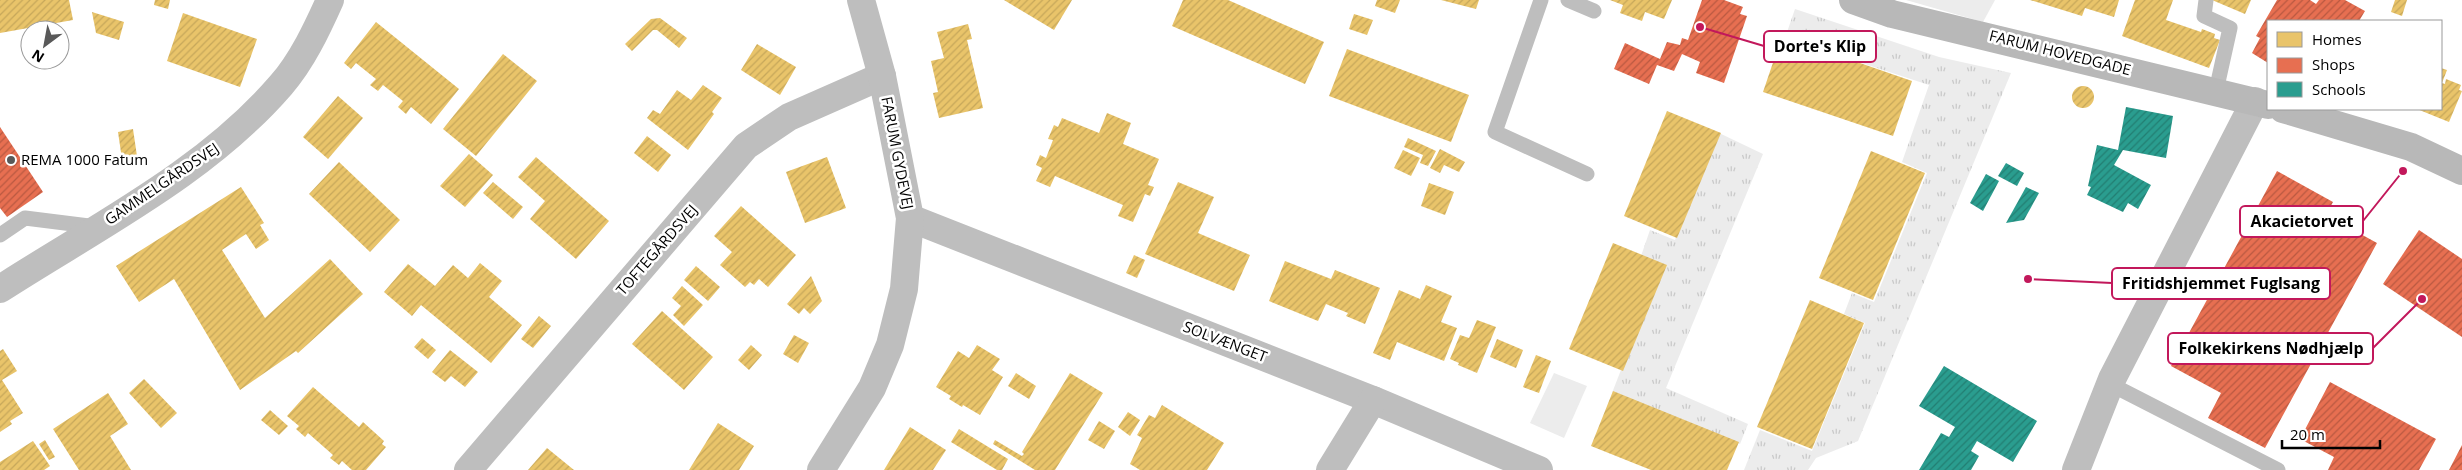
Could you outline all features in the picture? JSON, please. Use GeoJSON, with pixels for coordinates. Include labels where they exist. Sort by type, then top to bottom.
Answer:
{"type":"FeatureCollection","features":[{"type":"Feature","properties":{"kind":"street","name":"GAMMELGÅRDSVEJ"},"geometry":{"type":"LineString","coordinates":[[0,289],[220,146],[282,84],[316,32],[330,0]]}},
{"type":"Feature","properties":{"kind":"street","name":"FARUM GYDEVEJ"},"geometry":{"type":"LineString","coordinates":[[822,470],[872,388],[890,345],[904,289],[910,218],[882,76],[861,0]]}},
{"type":"Feature","properties":{"kind":"street","name":"FARUM HOVEDGADE"},"geometry":{"type":"LineString","coordinates":[[1853,0],[1892,14],[2262,103]]}},
{"type":"Feature","properties":{"kind":"street","name":"TOFTEGÅRDSVEJ"},"geometry":{"type":"LineString","coordinates":[[468,470],[746,146],[790,117],[882,76]]}},
{"type":"Feature","properties":{"kind":"street"},"geometry":{"type":"LineString","coordinates":[[2076,470],[2110,384],[2262,103]]}},
{"type":"Feature","properties":{"kind":"street"},"geometry":{"type":"LineString","coordinates":[[2286,110],[2411,147],[2462,171]]}},
{"type":"Feature","properties":{"kind":"street","name":"SOLVÆNGET"},"geometry":{"type":"LineString","coordinates":[[910,218],[1373,400],[1539,470]]}},
{"type":"Feature","properties":{"kind":"street"},"geometry":{"type":"LineString","coordinates":[[1330,470],[1373,400]]}},
{"type":"Feature","properties":{"kind":"lane"},"geometry":{"type":"LineString","coordinates":[[1541,0],[1495,132],[1587,174]]}},
{"type":"Feature","properties":{"kind":"lane"},"geometry":{"type":"LineString","coordinates":[[1568,0],[1594,11]]}},
{"type":"Feature","properties":{"kind":"lane"},"geometry":{"type":"LineString","coordinates":[[2206,0],[2204,16],[2230,28],[2216,91]]}},
{"type":"Feature","properties":{"kind":"lane"},"geometry":{"type":"LineString","coordinates":[[0,235],[25,218],[97,227]]}},
{"type":"Feature","properties":{"kind":"lane"},"geometry":{"type":"LineString","coordinates":[[2110,384],[2278,470]]}},
{"type":"Feature","properties":{"kind":"green space"},"geometry":{"type":"Polygon","coordinates":[[[1906,0],[1995,0],[1983,22],[1906,0]]]}},
{"type":"Feature","properties":{"kind":"green space"},"geometry":{"type":"Polygon","coordinates":[[[1795,9],[1939,57],[2011,73],[1858,441],[1816,458],[1808,470],[1744,470],[1760,430],[1812,451],[1865,323],[1844,314],[1852,293],[1874,302],[1927,173],[1902,162],[1929,85],[1785,38],[1795,9]]]}},
{"type":"Feature","properties":{"kind":"green space"},"geometry":{"type":"Polygon","coordinates":[[[1717,132],[1763,154],[1666,388],[1748,424],[1740,444],[1612,393],[1661,267],[1641,256],[1650,230],[1675,240],[1717,132]]]}},
{"type":"Feature","properties":{"kind":"green space"},"geometry":{"type":"Polygon","coordinates":[[[1554,373],[1587,386],[1564,438],[1530,423],[1554,373]]]}},
{"type":"Feature","properties":{"kind":"building: Homes"},"geometry":{"type":"Polygon","coordinates":[[[0,0],[69,0],[73,20],[20,20],[20,29],[0,33],[0,0]]]}},
{"type":"Feature","properties":{"kind":"building: Homes"},"geometry":{"type":"Polygon","coordinates":[[[155,0],[170,0],[168,9],[154,5],[155,0]]]}},
{"type":"Feature","properties":{"kind":"building: Homes"},"geometry":{"type":"Polygon","coordinates":[[[1004,0],[1072,0],[1054,30],[1004,0]]]}},
{"type":"Feature","properties":{"kind":"building: Homes"},"geometry":{"type":"Polygon","coordinates":[[[1183,0],[1228,0],[1324,42],[1305,84],[1172,26],[1183,0]]]}},
{"type":"Feature","properties":{"kind":"building: Homes"},"geometry":{"type":"Polygon","coordinates":[[[1377,0],[1400,0],[1395,13],[1375,6],[1377,0]]]}},
{"type":"Feature","properties":{"kind":"building: Homes"},"geometry":{"type":"Polygon","coordinates":[[[1441,0],[1479,0],[1476,9],[1441,0]]]}},
{"type":"Feature","properties":{"kind":"building: Homes"},"geometry":{"type":"Polygon","coordinates":[[[1610,0],[1672,0],[1664,19],[1645,12],[1642,21],[1620,13],[1623,5],[1610,0]]]}},
{"type":"Feature","properties":{"kind":"building: Homes"},"geometry":{"type":"Polygon","coordinates":[[[2030,0],[2119,0],[2114,17],[2085,8],[2082,16],[2030,0]]]}},
{"type":"Feature","properties":{"kind":"building: Homes"},"geometry":{"type":"Polygon","coordinates":[[[2135,0],[2173,0],[2166,20],[2201,32],[2202,29],[2215,34],[2214,38],[2220,40],[2209,68],[2122,36],[2135,0]]]}},
{"type":"Feature","properties":{"kind":"building: Homes"},"geometry":{"type":"Polygon","coordinates":[[[2212,0],[2251,0],[2245,14],[2212,0]]]}},
{"type":"Feature","properties":{"kind":"building: Homes"},"geometry":{"type":"Polygon","coordinates":[[[2395,0],[2407,0],[2402,16],[2391,12],[2395,0]]]}},
{"type":"Feature","properties":{"kind":"building: Homes"},"geometry":{"type":"Polygon","coordinates":[[[92,12],[124,22],[119,40],[96,33],[92,12]]]}},
{"type":"Feature","properties":{"kind":"building: Homes"},"geometry":{"type":"Polygon","coordinates":[[[183,13],[257,39],[240,87],[167,61],[183,13]]]}},
{"type":"Feature","properties":{"kind":"building: Homes"},"geometry":{"type":"Polygon","coordinates":[[[1354,14],[1373,20],[1367,35],[1349,29],[1354,14]]]}},
{"type":"Feature","properties":{"kind":"building: Homes"},"geometry":{"type":"Polygon","coordinates":[[[660,18],[687,38],[679,48],[657,30],[653,30],[632,51],[625,44],[651,19],[660,18]]]}},
{"type":"Feature","properties":{"kind":"building: Homes"},"geometry":{"type":"Polygon","coordinates":[[[376,22],[459,89],[431,124],[411,107],[406,114],[398,107],[403,101],[383,85],[378,91],[370,85],[376,79],[356,63],[351,69],[344,63],[376,22]]]}},
{"type":"Feature","properties":{"kind":"building: Homes"},"geometry":{"type":"Polygon","coordinates":[[[968,24],[972,39],[967,40],[983,108],[939,118],[933,93],[938,92],[931,61],[944,58],[937,32],[968,24]]]}},
{"type":"Feature","properties":{"kind":"building: Homes"},"geometry":{"type":"Polygon","coordinates":[[[1782,36],[1912,81],[1893,136],[1763,92],[1782,36]]]}},
{"type":"Feature","properties":{"kind":"building: Homes"},"geometry":{"type":"Polygon","coordinates":[[[757,44],[796,67],[780,95],[741,70],[757,44]]]}},
{"type":"Feature","properties":{"kind":"building: Homes"},"geometry":{"type":"Polygon","coordinates":[[[1347,49],[1469,95],[1451,142],[1329,96],[1347,49]]]}},
{"type":"Feature","properties":{"kind":"building: Homes"},"geometry":{"type":"Polygon","coordinates":[[[503,54],[537,81],[476,156],[443,129],[503,54]]]}},
{"type":"Feature","properties":{"kind":"building: Homes"},"geometry":{"type":"Polygon","coordinates":[[[2442,68],[2447,70],[2442,83],[2442,68]]]}},
{"type":"Feature","properties":{"kind":"building: Homes"},"geometry":{"type":"Polygon","coordinates":[[[2446,79],[2461,85],[2459,90],[2462,91],[2449,122],[2419,110],[2442,110],[2442,83],[2445,84],[2446,79]]]}},
{"type":"Feature","properties":{"kind":"building: Homes"},"geometry":{"type":"Polygon","coordinates":[[[703,85],[722,98],[712,112],[714,114],[688,150],[647,118],[653,110],[660,114],[677,90],[691,100],[703,85]]]}},
{"type":"Feature","properties":{"kind":"building: Homes"},"geometry":{"type":"Polygon","coordinates":[[[2083,86],[2091,89],[2094,97],[2091,105],[2083,108],[2075,105],[2072,97],[2075,89],[2083,86]]]}},
{"type":"Feature","properties":{"kind":"building: Homes"},"geometry":{"type":"Polygon","coordinates":[[[338,96],[363,118],[328,159],[303,137],[338,96]]]}},
{"type":"Feature","properties":{"kind":"building: Homes"},"geometry":{"type":"Polygon","coordinates":[[[1667,111],[1721,133],[1677,238],[1624,216],[1667,111]]]}},
{"type":"Feature","properties":{"kind":"building: Homes"},"geometry":{"type":"Polygon","coordinates":[[[1107,113],[1131,123],[1123,144],[1159,159],[1148,185],[1154,187],[1150,196],[1145,194],[1133,222],[1118,216],[1123,205],[1055,176],[1050,187],[1036,181],[1042,168],[1036,165],[1040,155],[1046,158],[1053,140],[1048,139],[1054,125],[1058,127],[1062,118],[1099,133],[1107,113]]]}},
{"type":"Feature","properties":{"kind":"building: Homes"},"geometry":{"type":"Polygon","coordinates":[[[133,129],[138,163],[123,166],[118,132],[133,129]]]}},
{"type":"Feature","properties":{"kind":"building: Homes"},"geometry":{"type":"Polygon","coordinates":[[[647,136],[671,155],[658,172],[634,153],[647,136]]]}},
{"type":"Feature","properties":{"kind":"building: Homes"},"geometry":{"type":"Polygon","coordinates":[[[1408,138],[1436,151],[1428,166],[1420,163],[1423,155],[1404,147],[1408,138]]]}},
{"type":"Feature","properties":{"kind":"building: Homes"},"geometry":{"type":"Polygon","coordinates":[[[1440,149],[1465,162],[1459,172],[1444,165],[1440,173],[1430,168],[1440,149]]]}},
{"type":"Feature","properties":{"kind":"building: Homes"},"geometry":{"type":"Polygon","coordinates":[[[1403,150],[1420,158],[1411,176],[1394,168],[1403,150]]]}},
{"type":"Feature","properties":{"kind":"building: Homes"},"geometry":{"type":"Polygon","coordinates":[[[1871,151],[1925,173],[1873,300],[1819,278],[1871,151]]]}},
{"type":"Feature","properties":{"kind":"building: Homes"},"geometry":{"type":"Polygon","coordinates":[[[469,154],[493,175],[465,207],[440,186],[469,154]]]}},
{"type":"Feature","properties":{"kind":"building: Homes"},"geometry":{"type":"Polygon","coordinates":[[[536,157],[609,221],[576,259],[530,219],[545,201],[518,177],[536,157]]]}},
{"type":"Feature","properties":{"kind":"building: Homes"},"geometry":{"type":"Polygon","coordinates":[[[827,157],[846,208],[805,223],[786,172],[827,157]]]}},
{"type":"Feature","properties":{"kind":"building: Homes"},"geometry":{"type":"Polygon","coordinates":[[[339,162],[400,220],[370,252],[309,194],[339,162]]]}},
{"type":"Feature","properties":{"kind":"building: Homes"},"geometry":{"type":"Polygon","coordinates":[[[493,182],[523,207],[513,219],[483,193],[493,182]]]}},
{"type":"Feature","properties":{"kind":"building: Homes"},"geometry":{"type":"Polygon","coordinates":[[[1178,182],[1214,197],[1198,233],[1250,255],[1234,291],[1145,254],[1178,182]]]}},
{"type":"Feature","properties":{"kind":"building: Homes"},"geometry":{"type":"Polygon","coordinates":[[[1429,183],[1454,192],[1445,215],[1421,206],[1429,183]]]}},
{"type":"Feature","properties":{"kind":"building: Homes"},"geometry":{"type":"Polygon","coordinates":[[[241,187],[264,223],[260,225],[269,240],[256,249],[246,234],[222,250],[265,318],[330,259],[363,294],[298,353],[296,351],[240,390],[174,279],[139,302],[116,266],[241,187]]]}},
{"type":"Feature","properties":{"kind":"building: Homes"},"geometry":{"type":"Polygon","coordinates":[[[741,206],[796,255],[768,287],[759,279],[754,285],[750,282],[745,287],[720,265],[732,252],[714,236],[741,206]]]}},
{"type":"Feature","properties":{"kind":"building: Homes"},"geometry":{"type":"Polygon","coordinates":[[[1613,243],[1667,265],[1623,371],[1569,349],[1613,243]]]}},
{"type":"Feature","properties":{"kind":"building: Homes"},"geometry":{"type":"Polygon","coordinates":[[[1134,255],[1145,260],[1137,278],[1126,273],[1134,255]]]}},
{"type":"Feature","properties":{"kind":"building: Homes"},"geometry":{"type":"Polygon","coordinates":[[[1285,261],[1331,279],[1335,270],[1380,288],[1365,324],[1346,316],[1348,313],[1326,304],[1318,321],[1269,301],[1285,261]]]}},
{"type":"Feature","properties":{"kind":"building: Homes"},"geometry":{"type":"Polygon","coordinates":[[[480,263],[502,281],[489,297],[522,325],[491,363],[421,305],[412,316],[384,292],[408,264],[435,286],[453,265],[468,278],[480,263]]]}},
{"type":"Feature","properties":{"kind":"building: Homes"},"geometry":{"type":"Polygon","coordinates":[[[696,266],[720,287],[708,301],[684,280],[696,266]]]}},
{"type":"Feature","properties":{"kind":"building: Homes"},"geometry":{"type":"Polygon","coordinates":[[[811,276],[822,301],[810,314],[804,308],[799,314],[787,304],[811,276]]]}},
{"type":"Feature","properties":{"kind":"building: Homes"},"geometry":{"type":"Polygon","coordinates":[[[1426,285],[1452,296],[1441,322],[1457,328],[1444,361],[1397,342],[1390,360],[1373,353],[1399,290],[1420,299],[1426,285]]]}},
{"type":"Feature","properties":{"kind":"building: Homes"},"geometry":{"type":"Polygon","coordinates":[[[682,286],[703,305],[684,326],[673,315],[681,306],[672,298],[682,286]]]}},
{"type":"Feature","properties":{"kind":"building: Homes"},"geometry":{"type":"Polygon","coordinates":[[[1810,300],[1864,323],[1812,449],[1757,427],[1810,300]]]}},
{"type":"Feature","properties":{"kind":"building: Homes"},"geometry":{"type":"Polygon","coordinates":[[[662,311],[713,357],[684,390],[632,344],[662,311]]]}},
{"type":"Feature","properties":{"kind":"building: Homes"},"geometry":{"type":"Polygon","coordinates":[[[539,316],[551,326],[533,348],[521,339],[539,316]]]}},
{"type":"Feature","properties":{"kind":"building: Homes"},"geometry":{"type":"Polygon","coordinates":[[[1477,320],[1496,327],[1477,373],[1458,365],[1459,363],[1450,359],[1460,335],[1469,338],[1477,320]]]}},
{"type":"Feature","properties":{"kind":"building: Homes"},"geometry":{"type":"Polygon","coordinates":[[[794,335],[809,343],[798,363],[783,354],[794,335]]]}},
{"type":"Feature","properties":{"kind":"building: Homes"},"geometry":{"type":"Polygon","coordinates":[[[422,338],[436,350],[428,359],[414,347],[422,338]]]}},
{"type":"Feature","properties":{"kind":"building: Homes"},"geometry":{"type":"Polygon","coordinates":[[[1497,339],[1523,350],[1516,368],[1490,357],[1497,339]]]}},
{"type":"Feature","properties":{"kind":"building: Homes"},"geometry":{"type":"Polygon","coordinates":[[[751,345],[762,355],[749,370],[738,360],[751,345]]]}},
{"type":"Feature","properties":{"kind":"building: Homes"},"geometry":{"type":"Polygon","coordinates":[[[977,345],[1000,359],[992,370],[1003,377],[980,415],[949,399],[951,396],[936,387],[958,351],[969,358],[977,345]]]}},
{"type":"Feature","properties":{"kind":"building: Homes"},"geometry":{"type":"Polygon","coordinates":[[[3,349],[17,371],[2,380],[23,413],[10,421],[12,424],[0,432],[0,351],[3,349]]]}},
{"type":"Feature","properties":{"kind":"building: Homes"},"geometry":{"type":"Polygon","coordinates":[[[450,350],[478,372],[465,387],[451,376],[445,382],[432,372],[450,350]]]}},
{"type":"Feature","properties":{"kind":"building: Homes"},"geometry":{"type":"Polygon","coordinates":[[[1536,355],[1551,361],[1539,393],[1523,387],[1536,355]]]}},
{"type":"Feature","properties":{"kind":"building: Homes"},"geometry":{"type":"Polygon","coordinates":[[[1016,373],[1036,386],[1029,399],[1008,386],[1016,373]]]}},
{"type":"Feature","properties":{"kind":"building: Homes"},"geometry":{"type":"Polygon","coordinates":[[[1070,373],[1103,393],[1055,470],[1035,470],[993,444],[995,440],[1022,456],[1024,454],[1022,452],[1070,373]]]}},
{"type":"Feature","properties":{"kind":"building: Homes"},"geometry":{"type":"Polygon","coordinates":[[[144,379],[177,413],[161,428],[129,393],[144,379]]]}},
{"type":"Feature","properties":{"kind":"building: Homes"},"geometry":{"type":"Polygon","coordinates":[[[313,387],[359,427],[363,422],[384,441],[382,444],[386,447],[366,470],[352,470],[342,461],[339,465],[330,458],[333,455],[308,433],[305,437],[296,429],[299,426],[287,416],[313,387]]]}},
{"type":"Feature","properties":{"kind":"building: Homes"},"geometry":{"type":"Polygon","coordinates":[[[1613,391],[1739,442],[1727,470],[1651,470],[1591,446],[1613,391]]]}},
{"type":"Feature","properties":{"kind":"building: Homes"},"geometry":{"type":"Polygon","coordinates":[[[108,393],[128,424],[110,436],[131,470],[79,470],[53,429],[108,393]]]}},
{"type":"Feature","properties":{"kind":"building: Homes"},"geometry":{"type":"Polygon","coordinates":[[[1162,405],[1224,443],[1207,470],[1140,470],[1130,464],[1142,438],[1137,435],[1149,415],[1155,418],[1162,405]]]}},
{"type":"Feature","properties":{"kind":"building: Homes"},"geometry":{"type":"Polygon","coordinates":[[[270,410],[288,426],[279,435],[261,420],[270,410]]]}},
{"type":"Feature","properties":{"kind":"building: Homes"},"geometry":{"type":"Polygon","coordinates":[[[1128,412],[1140,420],[1130,436],[1118,427],[1128,412]]]}},
{"type":"Feature","properties":{"kind":"building: Homes"},"geometry":{"type":"Polygon","coordinates":[[[1099,421],[1115,431],[1104,449],[1088,440],[1099,421]]]}},
{"type":"Feature","properties":{"kind":"building: Homes"},"geometry":{"type":"Polygon","coordinates":[[[718,423],[754,446],[739,470],[689,470],[718,423]]]}},
{"type":"Feature","properties":{"kind":"building: Homes"},"geometry":{"type":"Polygon","coordinates":[[[910,427],[946,450],[933,470],[884,470],[910,427]]]}},
{"type":"Feature","properties":{"kind":"building: Homes"},"geometry":{"type":"Polygon","coordinates":[[[959,429],[1008,459],[1002,470],[997,470],[951,442],[959,429]]]}},
{"type":"Feature","properties":{"kind":"building: Homes"},"geometry":{"type":"Polygon","coordinates":[[[45,440],[55,457],[49,460],[39,444],[45,440]]]}},
{"type":"Feature","properties":{"kind":"building: Homes"},"geometry":{"type":"Polygon","coordinates":[[[33,441],[50,466],[44,470],[0,470],[0,462],[33,441]]]}},
{"type":"Feature","properties":{"kind":"building: Homes"},"geometry":{"type":"Polygon","coordinates":[[[547,448],[574,470],[528,470],[547,448]]]}},
{"type":"Feature","properties":{"kind":"building: Shops"},"geometry":{"type":"Polygon","coordinates":[[[1702,0],[1724,0],[1743,7],[1740,14],[1747,16],[1724,83],[1696,73],[1700,62],[1682,54],[1674,71],[1657,65],[1649,84],[1614,69],[1625,43],[1660,59],[1667,42],[1680,45],[1682,38],[1688,40],[1702,0]]]}},
{"type":"Feature","properties":{"kind":"building: Shops"},"geometry":{"type":"Polygon","coordinates":[[[2277,0],[2310,0],[2316,4],[2319,0],[2345,0],[2365,11],[2360,20],[2267,20],[2267,62],[2252,53],[2260,38],[2256,36],[2277,0]]]}},
{"type":"Feature","properties":{"kind":"building: Shops","name":"REMA 1000 Fatum"},"geometry":{"type":"Polygon","coordinates":[[[0,127],[43,192],[7,217],[0,208],[0,127]]]}},
{"type":"Feature","properties":{"kind":"building: Shops"},"geometry":{"type":"Polygon","coordinates":[[[2277,171],[2333,202],[2326,215],[2377,243],[2265,448],[2208,418],[2221,393],[2171,366],[2277,171]]]}},
{"type":"Feature","properties":{"kind":"building: Shops"},"geometry":{"type":"Polygon","coordinates":[[[2419,230],[2462,259],[2462,337],[2383,284],[2419,230]]]}},
{"type":"Feature","properties":{"kind":"building: Shops"},"geometry":{"type":"Polygon","coordinates":[[[2330,382],[2436,439],[2419,470],[2328,470],[2334,457],[2300,439],[2330,382]]]}},
{"type":"Feature","properties":{"kind":"building: Shops"},"geometry":{"type":"Polygon","coordinates":[[[2462,445],[2462,470],[2449,470],[2462,445]]]}},
{"type":"Feature","properties":{"kind":"building: Schools"},"geometry":{"type":"Polygon","coordinates":[[[2126,107],[2173,116],[2166,158],[2123,150],[2114,165],[2151,185],[2138,209],[2128,203],[2123,212],[2087,195],[2091,187],[2088,186],[2097,145],[2118,150],[2126,107]]]}},
{"type":"Feature","properties":{"kind":"building: Schools"},"geometry":{"type":"Polygon","coordinates":[[[2006,163],[2024,173],[2017,186],[1998,176],[2006,163]]]}},
{"type":"Feature","properties":{"kind":"building: Schools"},"geometry":{"type":"Polygon","coordinates":[[[1986,174],[1999,181],[1983,211],[1970,203],[1986,174]]]}},
{"type":"Feature","properties":{"kind":"building: Schools"},"geometry":{"type":"Polygon","coordinates":[[[2026,187],[2039,193],[2024,220],[2006,223],[2026,187]]]}},
{"type":"Feature","properties":{"kind":"building: Schools"},"geometry":{"type":"Polygon","coordinates":[[[1944,366],[2037,421],[2013,462],[1977,441],[1971,451],[1979,456],[1971,470],[1919,470],[1941,433],[1949,437],[1955,427],[1919,406],[1944,366]]]}},
{"type":"Feature","properties":{"kind":"place","name":"Dorte's Klip"},"geometry":{"type":"Point","coordinates":[1700,27]}},
{"type":"Feature","properties":{"kind":"place","name":"REMA 1000 Fatum"},"geometry":{"type":"Point","coordinates":[11,160]}},
{"type":"Feature","properties":{"kind":"place","name":"Akacietorvet"},"geometry":{"type":"Point","coordinates":[2403,171]}},
{"type":"Feature","properties":{"kind":"place","name":"Fritidshjemmet Fuglsang"},"geometry":{"type":"Point","coordinates":[2028,279]}},
{"type":"Feature","properties":{"kind":"place","name":"Folkekirkens Nødhjælp"},"geometry":{"type":"Point","coordinates":[2422,299]}}]}
